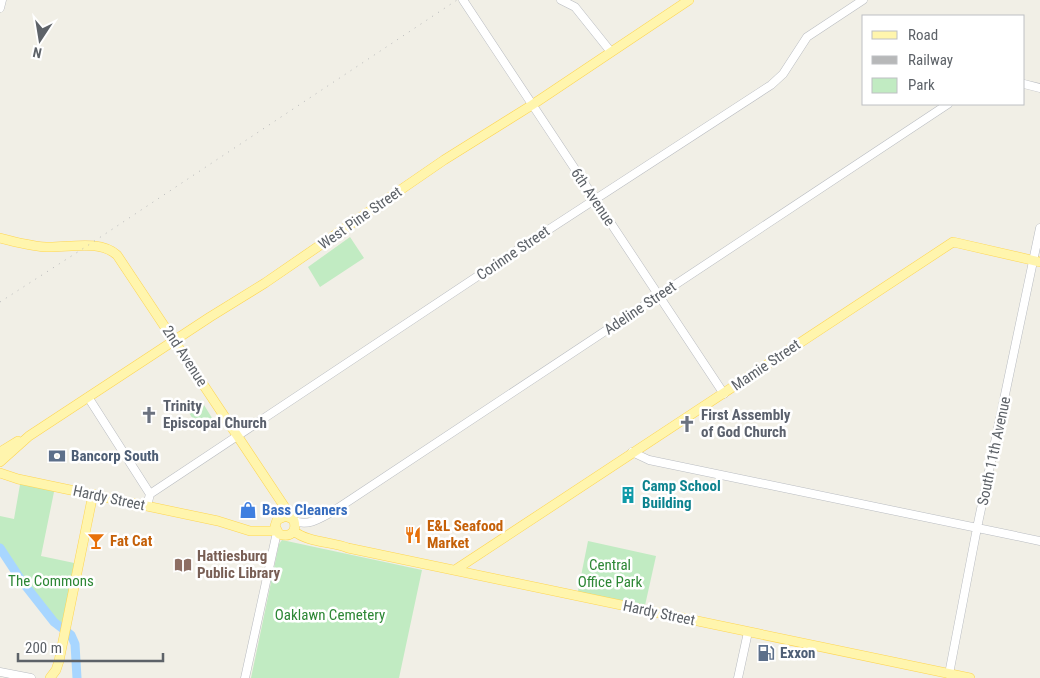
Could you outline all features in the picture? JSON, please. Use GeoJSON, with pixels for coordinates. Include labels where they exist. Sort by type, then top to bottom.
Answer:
{"type":"FeatureCollection","features":[{"type":"Feature","properties":{"kind":"main road","name":"West Pine Street"},"geometry":{"type":"LineString","coordinates":[[0,462],[4,453],[16,441],[29,436],[306,256],[444,160],[532,105],[689,0]]}},
{"type":"Feature","properties":{"kind":"main road","name":"2nd Avenue"},"geometry":{"type":"LineString","coordinates":[[0,238],[46,247],[87,246],[106,248],[118,255],[291,521]]}},
{"type":"Feature","properties":{"kind":"main road","name":"Mamie Street"},"geometry":{"type":"LineString","coordinates":[[455,570],[953,242],[1037,261]]}},
{"type":"Feature","properties":{"kind":"main road"},"geometry":{"type":"LineString","coordinates":[[4,453],[7,468],[12,475],[7,476]]}},
{"type":"Feature","properties":{"kind":"main road","name":"Hardy Street"},"geometry":{"type":"LineString","coordinates":[[7,476],[218,521],[233,521],[328,546],[348,548]]}},
{"type":"Feature","properties":{"kind":"main road"},"geometry":{"type":"LineString","coordinates":[[50,678],[58,666],[94,494]]}},
{"type":"Feature","properties":{"kind":"main road"},"geometry":{"type":"LineString","coordinates":[[280,518],[291,521],[279,533],[280,518]]}},
{"type":"Feature","properties":{"kind":"main road","name":"Hardy Street"},"geometry":{"type":"LineString","coordinates":[[291,521],[304,537],[348,548],[970,678]]}},
{"type":"Feature","properties":{"kind":"street"},"geometry":{"type":"LineString","coordinates":[[0,8],[2,0]]}},
{"type":"Feature","properties":{"kind":"street","name":"6th Avenue"},"geometry":{"type":"LineString","coordinates":[[463,0],[724,394]]}},
{"type":"Feature","properties":{"kind":"street"},"geometry":{"type":"LineString","coordinates":[[561,0],[575,7],[611,52]]}},
{"type":"Feature","properties":{"kind":"street","name":"Corinne Street"},"geometry":{"type":"LineString","coordinates":[[150,494],[595,199],[771,85],[783,74],[807,37],[863,0]]}},
{"type":"Feature","properties":{"kind":"street"},"geometry":{"type":"LineString","coordinates":[[1025,84],[1040,88]]}},
{"type":"Feature","properties":{"kind":"street","name":"Adeline Street"},"geometry":{"type":"LineString","coordinates":[[291,521],[320,523],[332,512],[946,105]]}},
{"type":"Feature","properties":{"kind":"street","name":"South 11th Avenue"},"geometry":{"type":"LineString","coordinates":[[949,674],[977,528],[1037,261],[1040,228]]}},
{"type":"Feature","properties":{"kind":"street"},"geometry":{"type":"LineString","coordinates":[[88,397],[150,494],[147,506]]}},
{"type":"Feature","properties":{"kind":"street"},"geometry":{"type":"LineString","coordinates":[[632,452],[649,460],[1040,542]]}},
{"type":"Feature","properties":{"kind":"street"},"geometry":{"type":"LineString","coordinates":[[245,678],[279,533]]}},
{"type":"Feature","properties":{"kind":"street"},"geometry":{"type":"LineString","coordinates":[[738,678],[748,632]]}},
{"type":"Feature","properties":{"kind":"street"},"geometry":{"type":"LineString","coordinates":[[0,672],[31,678]]}},
{"type":"Feature","properties":{"kind":"green space"},"geometry":{"type":"Polygon","coordinates":[[[350,237],[364,258],[320,287],[308,267],[350,237]]]}},
{"type":"Feature","properties":{"kind":"green space"},"geometry":{"type":"Polygon","coordinates":[[[201,400],[212,418],[198,427],[186,408],[201,400]]]}},
{"type":"Feature","properties":{"kind":"green space","name":"The Commons"},"geometry":{"type":"Polygon","coordinates":[[[21,479],[55,487],[41,556],[79,564],[66,631],[54,622],[21,580],[0,548],[0,516],[14,519],[21,479]]]}},
{"type":"Feature","properties":{"kind":"green space","name":"Oaklawn Cemetery"},"geometry":{"type":"Polygon","coordinates":[[[282,540],[422,570],[399,678],[251,678],[279,544],[282,540]]]}},
{"type":"Feature","properties":{"kind":"green space","name":"Central Office Park"},"geometry":{"type":"Polygon","coordinates":[[[588,541],[656,556],[644,610],[577,596],[588,541]]]}},
{"type":"Feature","properties":{"kind":"waterway"},"geometry":{"type":"LineString","coordinates":[[0,548],[21,580],[54,622],[71,635],[75,644],[77,678]]}},
{"type":"Feature","properties":{"kind":"railway"},"geometry":{"type":"LineString","coordinates":[[0,302],[457,0]]}},
{"type":"Feature","properties":{"kind":"place","name":"Trinity Episcopal Church"},"geometry":{"type":"Point","coordinates":[149,415]}},
{"type":"Feature","properties":{"kind":"place","name":"First Assembly of God Church"},"geometry":{"type":"Point","coordinates":[687,424]}},
{"type":"Feature","properties":{"kind":"place","name":"Bancorp South"},"geometry":{"type":"Point","coordinates":[57,456]}},
{"type":"Feature","properties":{"kind":"place","name":"Camp School Building"},"geometry":{"type":"Point","coordinates":[628,495]}},
{"type":"Feature","properties":{"kind":"place","name":"Bass Cleaners"},"geometry":{"type":"Point","coordinates":[248,510]}},
{"type":"Feature","properties":{"kind":"place","name":"E&L Seafood Market"},"geometry":{"type":"Point","coordinates":[413,535]}},
{"type":"Feature","properties":{"kind":"place","name":"Fat Cat"},"geometry":{"type":"Point","coordinates":[96,541]}},
{"type":"Feature","properties":{"kind":"place","name":"Hattiesburg Public Library"},"geometry":{"type":"Point","coordinates":[183,565]}},
{"type":"Feature","properties":{"kind":"place","name":"Exxon"},"geometry":{"type":"Point","coordinates":[766,653]}}]}
